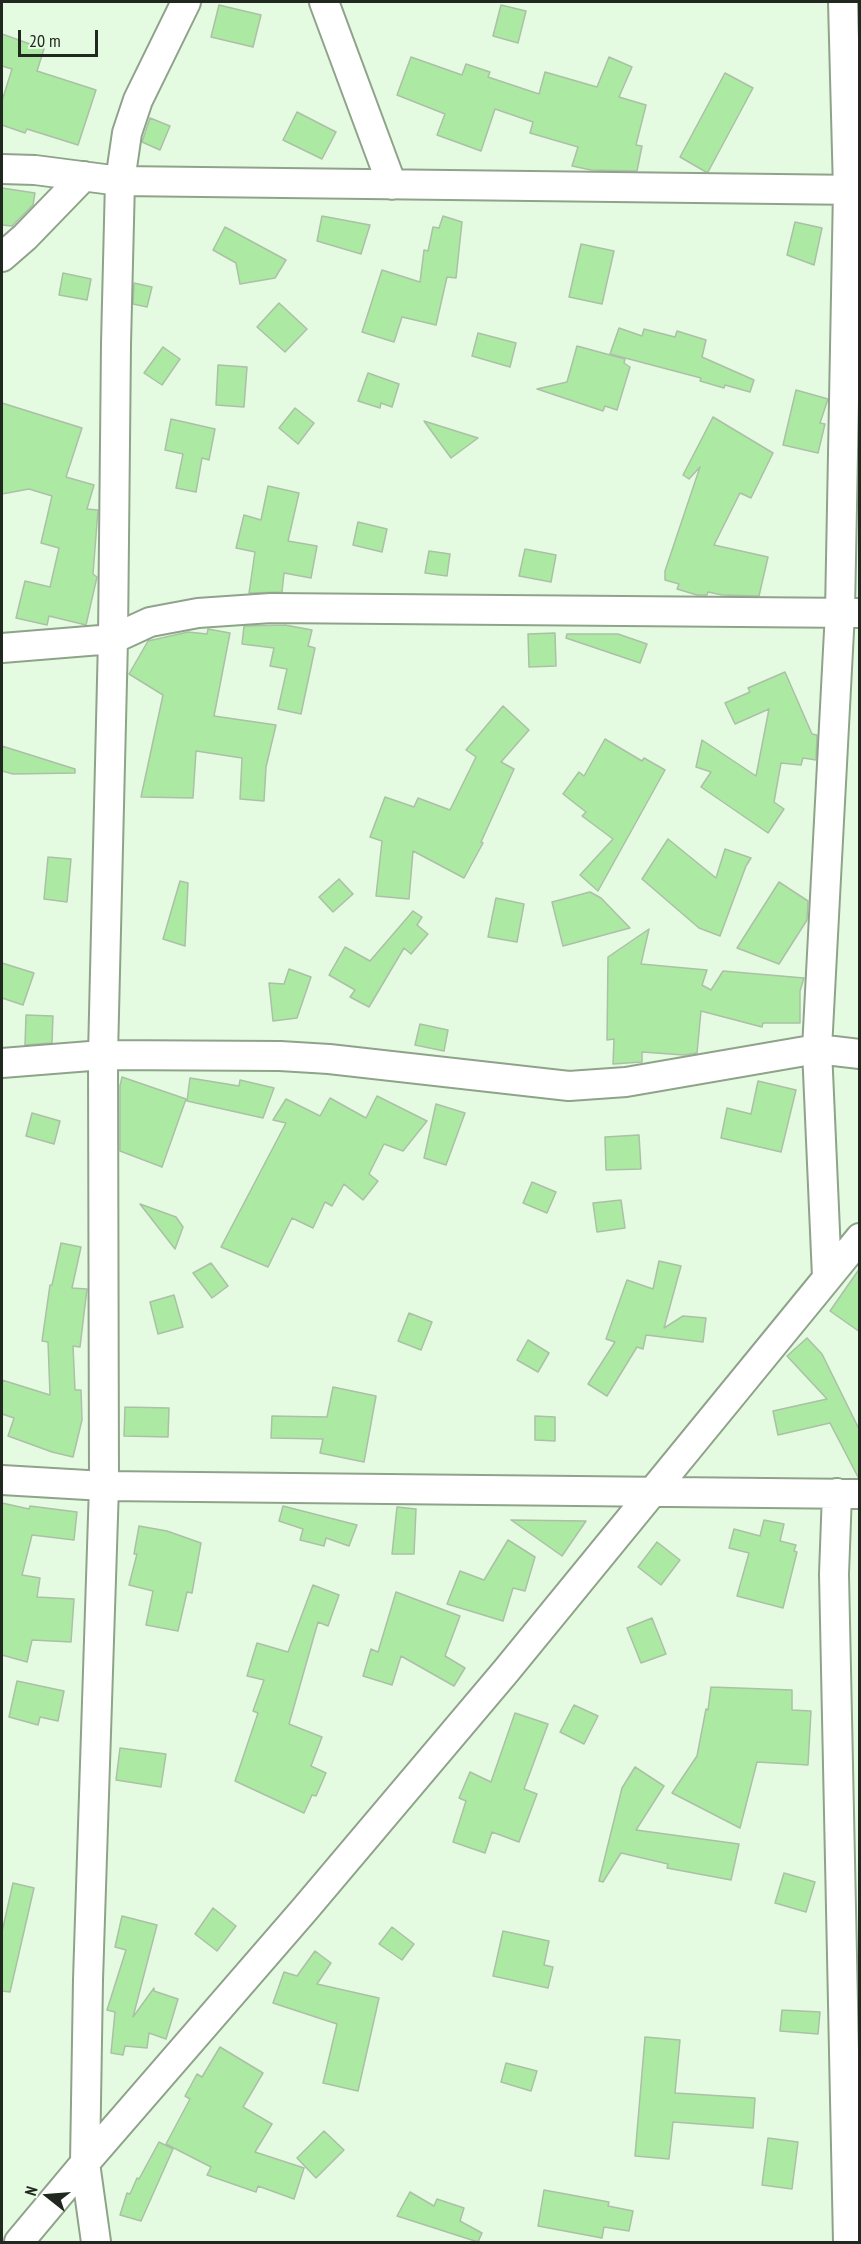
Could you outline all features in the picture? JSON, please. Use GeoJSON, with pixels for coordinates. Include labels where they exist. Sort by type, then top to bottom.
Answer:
{"type":"FeatureCollection","features":[{"type":"Feature","properties":{"kind":"street"},"geometry":{"type":"LineString","coordinates":[[96,2242],[85,2163],[88,1980],[104,1486],[103,1055],[113,639],[120,181],[127,133],[138,100],[186,2]]}},
{"type":"Feature","properties":{"kind":"street"},"geometry":{"type":"LineString","coordinates":[[324,2],[392,184]]}},
{"type":"Feature","properties":{"kind":"street"},"geometry":{"type":"LineString","coordinates":[[827,1277],[817,1048],[850,613],[854,190],[843,2]]}},
{"type":"Feature","properties":{"kind":"street"},"geometry":{"type":"LineString","coordinates":[[2,169],[35,170],[120,181],[854,190]]}},
{"type":"Feature","properties":{"kind":"street"},"geometry":{"type":"LineString","coordinates":[[2,257],[25,237],[84,176]]}},
{"type":"Feature","properties":{"kind":"street"},"geometry":{"type":"LineString","coordinates":[[2,648],[113,639],[159,620],[198,613],[271,608],[850,613]]}},
{"type":"Feature","properties":{"kind":"street"},"geometry":{"type":"LineString","coordinates":[[2,1063],[103,1055],[280,1056],[329,1059],[569,1086],[626,1082],[817,1048],[860,1054]]}},
{"type":"Feature","properties":{"kind":"street"},"geometry":{"type":"LineString","coordinates":[[19,2242],[305,1909],[653,1493],[860,1238]]}},
{"type":"Feature","properties":{"kind":"street"},"geometry":{"type":"LineString","coordinates":[[2,1479],[104,1486],[653,1493],[848,1493],[835,1586],[848,2242]]}},
{"type":"Feature","properties":{"kind":"building"},"geometry":{"type":"Polygon","coordinates":[[[219,5],[261,15],[253,47],[211,37],[219,5]]]}},
{"type":"Feature","properties":{"kind":"building"},"geometry":{"type":"Polygon","coordinates":[[[501,5],[526,11],[518,43],[493,36],[501,5]]]}},
{"type":"Feature","properties":{"kind":"building"},"geometry":{"type":"Polygon","coordinates":[[[2,34],[44,49],[37,71],[96,90],[78,145],[27,129],[25,133],[2,125],[2,101],[12,69],[2,66],[2,34]]]}},
{"type":"Feature","properties":{"kind":"building"},"geometry":{"type":"Polygon","coordinates":[[[411,57],[462,75],[466,64],[490,72],[488,77],[539,94],[545,72],[597,87],[609,57],[632,67],[619,97],[646,105],[636,145],[642,146],[637,171],[591,170],[572,166],[578,147],[530,133],[533,122],[495,109],[481,151],[437,135],[445,114],[397,95],[411,57]]]}},
{"type":"Feature","properties":{"kind":"building"},"geometry":{"type":"Polygon","coordinates":[[[725,73],[753,88],[706,172],[680,157],[725,73]]]}},
{"type":"Feature","properties":{"kind":"building"},"geometry":{"type":"Polygon","coordinates":[[[297,112],[336,132],[322,159],[283,140],[297,112]]]}},
{"type":"Feature","properties":{"kind":"building"},"geometry":{"type":"Polygon","coordinates":[[[150,118],[170,126],[160,150],[142,142],[150,118]]]}},
{"type":"Feature","properties":{"kind":"building"},"geometry":{"type":"Polygon","coordinates":[[[2,188],[35,193],[33,205],[12,226],[2,225],[2,188]]]}},
{"type":"Feature","properties":{"kind":"building"},"geometry":{"type":"Polygon","coordinates":[[[322,216],[370,225],[361,254],[317,241],[322,216]]]}},
{"type":"Feature","properties":{"kind":"building"},"geometry":{"type":"Polygon","coordinates":[[[443,216],[462,222],[456,278],[447,277],[436,325],[402,317],[394,342],[362,332],[382,270],[420,282],[424,250],[428,251],[433,227],[439,228],[443,216]]]}},
{"type":"Feature","properties":{"kind":"building"},"geometry":{"type":"Polygon","coordinates":[[[795,222],[822,228],[814,265],[787,255],[795,222]]]}},
{"type":"Feature","properties":{"kind":"building"},"geometry":{"type":"Polygon","coordinates":[[[225,227],[286,260],[275,278],[240,284],[236,263],[213,250],[225,227]]]}},
{"type":"Feature","properties":{"kind":"building"},"geometry":{"type":"Polygon","coordinates":[[[581,244],[614,251],[602,304],[569,297],[581,244]]]}},
{"type":"Feature","properties":{"kind":"building"},"geometry":{"type":"Polygon","coordinates":[[[63,273],[91,279],[87,300],[59,295],[63,273]]]}},
{"type":"Feature","properties":{"kind":"building"},"geometry":{"type":"Polygon","coordinates":[[[134,283],[152,287],[147,307],[133,304],[134,283]]]}},
{"type":"Feature","properties":{"kind":"building"},"geometry":{"type":"Polygon","coordinates":[[[279,303],[307,329],[285,352],[257,327],[279,303]]]}},
{"type":"Feature","properties":{"kind":"building"},"geometry":{"type":"Polygon","coordinates":[[[619,328],[642,336],[644,329],[675,337],[677,331],[706,340],[702,357],[754,380],[750,392],[725,385],[724,388],[700,381],[701,378],[610,354],[619,328]]]}},
{"type":"Feature","properties":{"kind":"building"},"geometry":{"type":"Polygon","coordinates":[[[478,333],[516,343],[510,367],[472,356],[478,333]]]}},
{"type":"Feature","properties":{"kind":"building"},"geometry":{"type":"Polygon","coordinates":[[[577,346],[625,359],[624,363],[630,367],[617,410],[605,406],[603,411],[537,389],[567,382],[577,346]]]}},
{"type":"Feature","properties":{"kind":"building"},"geometry":{"type":"Polygon","coordinates":[[[163,347],[180,359],[162,385],[144,373],[163,347]]]}},
{"type":"Feature","properties":{"kind":"building"},"geometry":{"type":"Polygon","coordinates":[[[218,365],[247,367],[244,407],[216,405],[218,365]]]}},
{"type":"Feature","properties":{"kind":"building"},"geometry":{"type":"Polygon","coordinates":[[[368,373],[399,384],[392,407],[381,403],[380,408],[358,401],[368,373]]]}},
{"type":"Feature","properties":{"kind":"building"},"geometry":{"type":"Polygon","coordinates":[[[796,390],[828,399],[820,423],[825,424],[818,453],[783,445],[796,390]]]}},
{"type":"Feature","properties":{"kind":"building"},"geometry":{"type":"Polygon","coordinates":[[[2,403],[82,428],[66,477],[94,485],[87,509],[98,510],[93,574],[97,577],[86,625],[49,616],[47,625],[16,618],[25,581],[50,587],[59,548],[41,543],[52,496],[29,489],[2,494],[2,403]]]}},
{"type":"Feature","properties":{"kind":"building"},"geometry":{"type":"Polygon","coordinates":[[[295,408],[314,423],[298,444],[279,428],[295,408]]]}},
{"type":"Feature","properties":{"kind":"building"},"geometry":{"type":"Polygon","coordinates":[[[713,417],[773,453],[751,498],[740,493],[714,545],[768,557],[759,596],[722,595],[708,592],[707,595],[697,595],[677,589],[679,584],[665,580],[665,571],[700,467],[689,479],[683,475],[713,417]]]}},
{"type":"Feature","properties":{"kind":"building"},"geometry":{"type":"Polygon","coordinates":[[[171,419],[215,429],[209,460],[202,458],[196,492],[176,488],[183,454],[165,450],[171,419]]]}},
{"type":"Feature","properties":{"kind":"building"},"geometry":{"type":"Polygon","coordinates":[[[424,421],[478,438],[451,458],[424,421]]]}},
{"type":"Feature","properties":{"kind":"building"},"geometry":{"type":"Polygon","coordinates":[[[268,486],[299,493],[288,541],[317,546],[311,578],[284,573],[282,592],[249,593],[255,552],[236,548],[244,515],[261,520],[268,486]]]}},
{"type":"Feature","properties":{"kind":"building"},"geometry":{"type":"Polygon","coordinates":[[[358,522],[387,529],[382,552],[353,545],[358,522]]]}},
{"type":"Feature","properties":{"kind":"building"},"geometry":{"type":"Polygon","coordinates":[[[525,549],[556,555],[551,582],[519,576],[525,549]]]}},
{"type":"Feature","properties":{"kind":"building"},"geometry":{"type":"Polygon","coordinates":[[[429,551],[450,554],[447,576],[425,573],[429,551]]]}},
{"type":"Feature","properties":{"kind":"building"},"geometry":{"type":"Polygon","coordinates":[[[285,625],[312,630],[308,646],[315,648],[301,714],[278,709],[287,669],[270,666],[274,648],[242,644],[244,626],[285,625]]]}},
{"type":"Feature","properties":{"kind":"building"},"geometry":{"type":"Polygon","coordinates":[[[208,629],[230,633],[214,716],[276,725],[266,767],[264,801],[240,799],[242,758],[196,751],[193,798],[141,797],[163,695],[129,674],[148,641],[188,632],[207,634],[208,629]]]}},
{"type":"Feature","properties":{"kind":"building"},"geometry":{"type":"Polygon","coordinates":[[[555,633],[556,666],[529,667],[528,634],[555,633]]]}},
{"type":"Feature","properties":{"kind":"building"},"geometry":{"type":"Polygon","coordinates":[[[567,634],[618,634],[647,644],[640,663],[566,638],[567,634]]]}},
{"type":"Feature","properties":{"kind":"building"},"geometry":{"type":"Polygon","coordinates":[[[785,672],[812,734],[817,735],[816,760],[803,758],[801,765],[781,763],[774,802],[784,809],[768,833],[701,787],[711,772],[696,767],[702,740],[756,776],[769,709],[735,724],[725,703],[750,692],[748,688],[785,672]]]}},
{"type":"Feature","properties":{"kind":"building"},"geometry":{"type":"Polygon","coordinates":[[[503,706],[529,730],[501,762],[514,769],[481,842],[483,843],[464,878],[413,851],[409,899],[376,896],[382,841],[370,837],[385,797],[414,807],[418,798],[450,810],[476,757],[466,750],[503,706]]]}},
{"type":"Feature","properties":{"kind":"building"},"geometry":{"type":"Polygon","coordinates":[[[605,739],[642,761],[644,758],[665,770],[598,891],[580,875],[613,839],[582,816],[586,812],[563,794],[579,772],[584,776],[605,739]]]}},
{"type":"Feature","properties":{"kind":"building"},"geometry":{"type":"Polygon","coordinates":[[[2,746],[75,769],[75,773],[13,774],[2,771],[2,746]]]}},
{"type":"Feature","properties":{"kind":"building"},"geometry":{"type":"Polygon","coordinates":[[[668,839],[716,878],[725,849],[751,858],[720,936],[699,928],[642,879],[668,839]]]}},
{"type":"Feature","properties":{"kind":"building"},"geometry":{"type":"Polygon","coordinates":[[[48,857],[71,859],[67,902],[44,899],[48,857]]]}},
{"type":"Feature","properties":{"kind":"building"},"geometry":{"type":"Polygon","coordinates":[[[339,879],[353,894],[333,912],[319,897],[339,879]]]}},
{"type":"Feature","properties":{"kind":"building"},"geometry":{"type":"Polygon","coordinates":[[[180,881],[188,883],[185,946],[163,939],[180,881]]]}},
{"type":"Feature","properties":{"kind":"building"},"geometry":{"type":"Polygon","coordinates":[[[779,882],[808,901],[807,920],[779,964],[737,948],[779,882]]]}},
{"type":"Feature","properties":{"kind":"building"},"geometry":{"type":"Polygon","coordinates":[[[590,892],[601,898],[630,928],[563,946],[552,902],[590,892]]]}},
{"type":"Feature","properties":{"kind":"building"},"geometry":{"type":"Polygon","coordinates":[[[496,898],[524,904],[517,942],[488,937],[496,898]]]}},
{"type":"Feature","properties":{"kind":"building"},"geometry":{"type":"Polygon","coordinates":[[[413,911],[422,917],[417,925],[428,934],[411,954],[404,948],[369,1007],[350,997],[355,990],[329,975],[345,947],[370,961],[413,911]]]}},
{"type":"Feature","properties":{"kind":"building"},"geometry":{"type":"Polygon","coordinates":[[[649,929],[641,964],[707,970],[702,985],[711,990],[723,971],[804,978],[800,991],[800,1023],[763,1023],[762,1027],[701,1011],[697,1053],[684,1055],[642,1052],[642,1062],[613,1064],[614,1039],[607,1040],[608,957],[649,929]]]}},
{"type":"Feature","properties":{"kind":"building"},"geometry":{"type":"Polygon","coordinates":[[[2,963],[34,973],[23,1005],[2,998],[2,963]]]}},
{"type":"Feature","properties":{"kind":"building"},"geometry":{"type":"Polygon","coordinates":[[[289,969],[311,977],[297,1018],[273,1021],[269,983],[284,984],[289,969]]]}},
{"type":"Feature","properties":{"kind":"building"},"geometry":{"type":"Polygon","coordinates":[[[26,1015],[53,1016],[52,1043],[25,1045],[26,1015]]]}},
{"type":"Feature","properties":{"kind":"building"},"geometry":{"type":"Polygon","coordinates":[[[420,1024],[448,1030],[444,1051],[415,1045],[420,1024]]]}},
{"type":"Feature","properties":{"kind":"building"},"geometry":{"type":"Polygon","coordinates":[[[122,1077],[186,1099],[162,1167],[120,1151],[122,1077]]]}},
{"type":"Feature","properties":{"kind":"building"},"geometry":{"type":"Polygon","coordinates":[[[190,1078],[239,1086],[240,1080],[274,1088],[263,1118],[187,1101],[190,1078]]]}},
{"type":"Feature","properties":{"kind":"building"},"geometry":{"type":"Polygon","coordinates":[[[758,1081],[796,1090],[781,1152],[721,1138],[727,1108],[751,1114],[758,1081]]]}},
{"type":"Feature","properties":{"kind":"building"},"geometry":{"type":"Polygon","coordinates":[[[377,1096],[427,1121],[403,1151],[384,1144],[369,1174],[378,1181],[363,1200],[344,1184],[332,1206],[325,1202],[313,1228],[292,1218],[268,1267],[221,1247],[286,1123],[273,1120],[286,1099],[320,1116],[330,1098],[366,1118],[377,1096]]]}},
{"type":"Feature","properties":{"kind":"building"},"geometry":{"type":"Polygon","coordinates":[[[436,1104],[465,1113],[446,1165],[424,1158],[436,1104]]]}},
{"type":"Feature","properties":{"kind":"building"},"geometry":{"type":"Polygon","coordinates":[[[32,1113],[60,1121],[54,1144],[26,1136],[32,1113]]]}},
{"type":"Feature","properties":{"kind":"building"},"geometry":{"type":"Polygon","coordinates":[[[639,1135],[641,1169],[606,1170],[605,1137],[639,1135]]]}},
{"type":"Feature","properties":{"kind":"building"},"geometry":{"type":"Polygon","coordinates":[[[532,1182],[556,1192],[547,1213],[523,1203],[532,1182]]]}},
{"type":"Feature","properties":{"kind":"building"},"geometry":{"type":"Polygon","coordinates":[[[621,1200],[625,1228],[597,1232],[593,1203],[621,1200]]]}},
{"type":"Feature","properties":{"kind":"building"},"geometry":{"type":"Polygon","coordinates":[[[140,1204],[176,1217],[183,1227],[175,1249],[140,1204]]]}},
{"type":"Feature","properties":{"kind":"building"},"geometry":{"type":"Polygon","coordinates":[[[61,1243],[81,1247],[72,1288],[87,1289],[80,1347],[73,1346],[75,1390],[81,1390],[82,1420],[73,1457],[8,1436],[14,1418],[2,1414],[2,1380],[50,1395],[48,1342],[42,1341],[50,1285],[52,1285],[61,1243]]]}},
{"type":"Feature","properties":{"kind":"building"},"geometry":{"type":"Polygon","coordinates":[[[659,1261],[681,1266],[664,1328],[683,1316],[706,1318],[703,1342],[646,1335],[643,1349],[637,1347],[607,1396],[588,1384],[615,1342],[606,1339],[627,1280],[653,1289],[659,1261]]]}},
{"type":"Feature","properties":{"kind":"building"},"geometry":{"type":"Polygon","coordinates":[[[211,1263],[228,1286],[212,1298],[193,1273],[211,1263]]]}},
{"type":"Feature","properties":{"kind":"building"},"geometry":{"type":"Polygon","coordinates":[[[860,1268],[860,1332],[830,1311],[860,1268]]]}},
{"type":"Feature","properties":{"kind":"building"},"geometry":{"type":"Polygon","coordinates":[[[174,1295],[183,1327],[158,1334],[150,1302],[174,1295]]]}},
{"type":"Feature","properties":{"kind":"building"},"geometry":{"type":"Polygon","coordinates":[[[409,1313],[432,1322],[421,1350],[398,1341],[409,1313]]]}},
{"type":"Feature","properties":{"kind":"building"},"geometry":{"type":"Polygon","coordinates":[[[807,1338],[822,1354],[860,1431],[860,1478],[830,1423],[778,1435],[773,1411],[827,1399],[787,1356],[807,1338]]]}},
{"type":"Feature","properties":{"kind":"building"},"geometry":{"type":"Polygon","coordinates":[[[528,1340],[549,1353],[538,1372],[517,1360],[528,1340]]]}},
{"type":"Feature","properties":{"kind":"building"},"geometry":{"type":"Polygon","coordinates":[[[333,1387],[376,1396],[364,1462],[320,1453],[323,1439],[271,1438],[272,1416],[327,1417],[333,1387]]]}},
{"type":"Feature","properties":{"kind":"building"},"geometry":{"type":"Polygon","coordinates":[[[125,1407],[169,1408],[168,1437],[124,1436],[125,1407]]]}},
{"type":"Feature","properties":{"kind":"building"},"geometry":{"type":"Polygon","coordinates":[[[535,1416],[555,1417],[555,1441],[535,1440],[535,1416]]]}},
{"type":"Feature","properties":{"kind":"building"},"geometry":{"type":"Polygon","coordinates":[[[2,1503],[29,1509],[30,1506],[77,1512],[74,1540],[32,1535],[22,1575],[40,1578],[37,1597],[74,1599],[71,1642],[32,1640],[27,1662],[2,1655],[2,1503]]]}},
{"type":"Feature","properties":{"kind":"building"},"geometry":{"type":"Polygon","coordinates":[[[283,1506],[357,1525],[349,1546],[326,1538],[324,1546],[300,1540],[303,1529],[279,1521],[283,1506]]]}},
{"type":"Feature","properties":{"kind":"building"},"geometry":{"type":"Polygon","coordinates":[[[397,1507],[416,1509],[414,1554],[392,1554],[397,1507]]]}},
{"type":"Feature","properties":{"kind":"building"},"geometry":{"type":"Polygon","coordinates":[[[511,1520],[586,1521],[562,1556],[511,1520]]]}},
{"type":"Feature","properties":{"kind":"building"},"geometry":{"type":"Polygon","coordinates":[[[764,1520],[784,1524],[780,1541],[796,1545],[794,1551],[797,1552],[783,1608],[737,1596],[749,1553],[729,1548],[734,1529],[760,1536],[764,1520]]]}},
{"type":"Feature","properties":{"kind":"building"},"geometry":{"type":"Polygon","coordinates":[[[139,1526],[167,1531],[201,1543],[192,1593],[187,1592],[178,1631],[146,1625],[153,1591],[129,1585],[137,1554],[134,1554],[139,1526]]]}},
{"type":"Feature","properties":{"kind":"building"},"geometry":{"type":"Polygon","coordinates":[[[508,1540],[535,1557],[525,1591],[513,1588],[503,1621],[447,1604],[460,1571],[484,1580],[508,1540]]]}},
{"type":"Feature","properties":{"kind":"building"},"geometry":{"type":"Polygon","coordinates":[[[657,1542],[680,1560],[661,1585],[638,1567],[657,1542]]]}},
{"type":"Feature","properties":{"kind":"building"},"geometry":{"type":"Polygon","coordinates":[[[313,1585],[339,1595],[328,1626],[318,1622],[289,1724],[322,1737],[311,1766],[326,1773],[316,1796],[312,1795],[304,1813],[235,1781],[258,1713],[253,1711],[264,1680],[247,1676],[257,1643],[288,1652],[313,1585]]]}},
{"type":"Feature","properties":{"kind":"building"},"geometry":{"type":"Polygon","coordinates":[[[396,1592],[460,1616],[445,1656],[465,1668],[454,1686],[401,1656],[392,1685],[363,1676],[371,1649],[378,1652],[396,1592]]]}},
{"type":"Feature","properties":{"kind":"building"},"geometry":{"type":"Polygon","coordinates":[[[652,1618],[666,1654],[641,1663],[627,1628],[652,1618]]]}},
{"type":"Feature","properties":{"kind":"building"},"geometry":{"type":"Polygon","coordinates":[[[17,1681],[64,1691],[58,1721],[40,1717],[38,1725],[9,1717],[17,1681]]]}},
{"type":"Feature","properties":{"kind":"building"},"geometry":{"type":"Polygon","coordinates":[[[711,1687],[792,1690],[792,1710],[811,1711],[808,1765],[757,1762],[740,1828],[672,1793],[697,1756],[711,1687]]]}},
{"type":"Feature","properties":{"kind":"building"},"geometry":{"type":"Polygon","coordinates":[[[574,1705],[598,1716],[584,1744],[560,1732],[574,1705]]]}},
{"type":"Feature","properties":{"kind":"building"},"geometry":{"type":"Polygon","coordinates":[[[515,1713],[548,1724],[524,1789],[537,1794],[519,1842],[492,1832],[485,1853],[453,1842],[466,1801],[459,1798],[470,1772],[491,1782],[515,1713]]]}},
{"type":"Feature","properties":{"kind":"building"},"geometry":{"type":"Polygon","coordinates":[[[120,1748],[166,1754],[161,1787],[116,1780],[120,1748]]]}},
{"type":"Feature","properties":{"kind":"building"},"geometry":{"type":"Polygon","coordinates":[[[635,1767],[664,1786],[636,1830],[739,1844],[731,1880],[667,1868],[668,1864],[621,1853],[603,1882],[599,1881],[622,1788],[635,1767]]]}},
{"type":"Feature","properties":{"kind":"building"},"geometry":{"type":"Polygon","coordinates":[[[784,1873],[815,1882],[806,1912],[775,1903],[784,1873]]]}},
{"type":"Feature","properties":{"kind":"building"},"geometry":{"type":"Polygon","coordinates":[[[13,1883],[34,1888],[10,1992],[2,1991],[2,1932],[13,1883]]]}},
{"type":"Feature","properties":{"kind":"building"},"geometry":{"type":"Polygon","coordinates":[[[213,1908],[236,1926],[217,1951],[195,1934],[213,1908]]]}},
{"type":"Feature","properties":{"kind":"building"},"geometry":{"type":"Polygon","coordinates":[[[122,1916],[157,1925],[133,2017],[154,1988],[154,1991],[178,1999],[166,2039],[149,2033],[147,2048],[125,2046],[123,2055],[111,2053],[115,2012],[107,2010],[126,1950],[115,1947],[122,1916]]]}},
{"type":"Feature","properties":{"kind":"building"},"geometry":{"type":"Polygon","coordinates":[[[392,1927],[414,1944],[402,1960],[379,1944],[392,1927]]]}},
{"type":"Feature","properties":{"kind":"building"},"geometry":{"type":"Polygon","coordinates":[[[503,1931],[549,1941],[544,1965],[553,1967],[548,1988],[493,1976],[503,1931]]]}},
{"type":"Feature","properties":{"kind":"building"},"geometry":{"type":"Polygon","coordinates":[[[315,1951],[331,1963],[317,1984],[379,1998],[358,2091],[323,2083],[337,2024],[273,2003],[284,1972],[297,1976],[315,1951]]]}},
{"type":"Feature","properties":{"kind":"building"},"geometry":{"type":"Polygon","coordinates":[[[782,2010],[820,2012],[818,2034],[780,2031],[782,2010]]]}},
{"type":"Feature","properties":{"kind":"building"},"geometry":{"type":"Polygon","coordinates":[[[645,2037],[680,2040],[675,2093],[755,2098],[753,2128],[673,2122],[669,2159],[635,2156],[645,2037]]]}},
{"type":"Feature","properties":{"kind":"building"},"geometry":{"type":"Polygon","coordinates":[[[220,2047],[263,2073],[243,2107],[272,2124],[255,2152],[304,2168],[294,2199],[258,2186],[256,2192],[207,2175],[211,2167],[166,2144],[190,2099],[185,2096],[197,2074],[202,2077],[220,2047]]]}},
{"type":"Feature","properties":{"kind":"building"},"geometry":{"type":"Polygon","coordinates":[[[506,2063],[537,2071],[531,2091],[501,2082],[506,2063]]]}},
{"type":"Feature","properties":{"kind":"building"},"geometry":{"type":"Polygon","coordinates":[[[324,2131],[344,2150],[316,2178],[297,2158],[324,2131]]]}},
{"type":"Feature","properties":{"kind":"building"},"geometry":{"type":"Polygon","coordinates":[[[768,2138],[798,2142],[792,2189],[762,2185],[768,2138]]]}},
{"type":"Feature","properties":{"kind":"building"},"geometry":{"type":"Polygon","coordinates":[[[159,2142],[173,2149],[141,2221],[120,2215],[127,2193],[130,2194],[159,2142]]]}},
{"type":"Feature","properties":{"kind":"building"},"geometry":{"type":"Polygon","coordinates":[[[544,2190],[609,2202],[608,2206],[633,2211],[629,2231],[604,2227],[602,2238],[538,2226],[544,2190]]]}},
{"type":"Feature","properties":{"kind":"building"},"geometry":{"type":"Polygon","coordinates":[[[410,2192],[434,2206],[437,2199],[464,2208],[460,2221],[482,2233],[478,2242],[397,2216],[410,2192]]]}}]}
